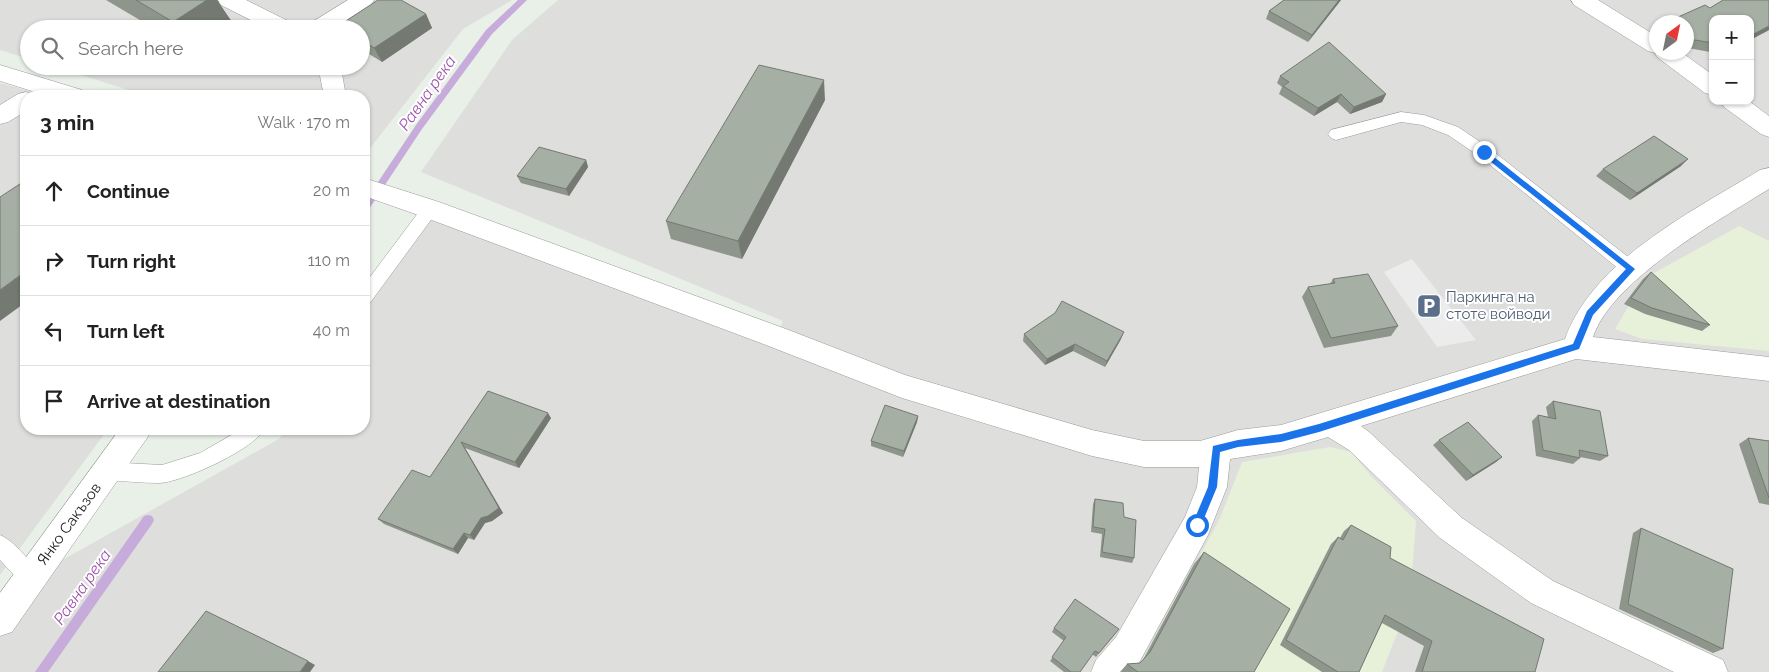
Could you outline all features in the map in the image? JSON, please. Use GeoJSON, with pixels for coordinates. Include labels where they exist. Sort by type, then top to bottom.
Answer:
{"type":"FeatureCollection","features":[{"type":"Feature","properties":{"kind":"street"},"geometry":{"type":"LineString","coordinates":[[229,0],[268,20]]}},
{"type":"Feature","properties":{"kind":"street"},"geometry":{"type":"LineString","coordinates":[[331,20],[363,0]]}},
{"type":"Feature","properties":{"kind":"street"},"geometry":{"type":"LineString","coordinates":[[1582,0],[1649,42]]}},
{"type":"Feature","properties":{"kind":"street"},"geometry":{"type":"LineString","coordinates":[[1676,60],[1709,84]]}},
{"type":"Feature","properties":{"kind":"street"},"geometry":{"type":"LineString","coordinates":[[0,73],[35,90]]}},
{"type":"Feature","properties":{"kind":"street"},"geometry":{"type":"LineString","coordinates":[[331,75],[334,90]]}},
{"type":"Feature","properties":{"kind":"street"},"geometry":{"type":"LineString","coordinates":[[0,116],[20,104]]}},
{"type":"Feature","properties":{"kind":"street"},"geometry":{"type":"LineString","coordinates":[[1737,105],[1769,128]]}},
{"type":"Feature","properties":{"kind":"street"},"geometry":{"type":"LineString","coordinates":[[1576,347],[1590,313],[1631,269],[1700,220],[1769,177]]}},
{"type":"Feature","properties":{"kind":"street"},"geometry":{"type":"LineString","coordinates":[[370,190],[430,209],[776,337],[902,386],[1092,443],[1144,454],[1200,454],[1238,444],[1281,438],[1576,347],[1769,368]]}},
{"type":"Feature","properties":{"kind":"street"},"geometry":{"type":"LineString","coordinates":[[1331,424],[1359,441],[1450,528],[1542,592],[1711,672]]}},
{"type":"Feature","properties":{"kind":"street","name":"Янко Сакъзов"},"geometry":{"type":"LineString","coordinates":[[0,620],[133,435]]}},
{"type":"Feature","properties":{"kind":"street"},"geometry":{"type":"LineString","coordinates":[[1108,672],[1128,649],[1197,525],[1212,487],[1216,449]]}},
{"type":"Feature","properties":{"kind":"lane"},"geometry":{"type":"LineString","coordinates":[[1336,134],[1401,117],[1424,120],[1453,131],[1484,152],[1631,269]]}},
{"type":"Feature","properties":{"kind":"lane"},"geometry":{"type":"LineString","coordinates":[[370,290],[430,209]]}},
{"type":"Feature","properties":{"kind":"lane"},"geometry":{"type":"LineString","coordinates":[[106,471],[162,474],[205,460],[248,435]]}},
{"type":"Feature","properties":{"kind":"lane"},"geometry":{"type":"LineString","coordinates":[[0,545],[30,578]]}},
{"type":"Feature","properties":{"kind":"shaded area"},"geometry":{"type":"Polygon","coordinates":[[[0,0],[512,0],[463,29],[370,148],[370,90],[129,90],[81,75],[370,75],[370,20],[20,20],[20,56],[0,50],[0,0]]]}},
{"type":"Feature","properties":{"kind":"shaded area"},"geometry":{"type":"Polygon","coordinates":[[[558,0],[1769,0],[1769,672],[0,672],[0,624],[30,578],[279,439],[282,435],[370,435],[370,301],[430,209],[776,337],[783,321],[421,172],[512,40],[558,0]]]}},
{"type":"Feature","properties":{"kind":"shaded area"},"geometry":{"type":"Polygon","coordinates":[[[0,83],[25,90],[20,90],[20,435],[104,435],[0,575],[0,83]]]}},
{"type":"Feature","properties":{"kind":"shaded area"},"geometry":{"type":"Polygon","coordinates":[[[1739,226],[1769,241],[1769,351],[1642,339],[1615,329],[1645,278],[1739,226]]]}},
{"type":"Feature","properties":{"kind":"shaded area","name":"Паркинга на стоте войводи"},"geometry":{"type":"Polygon","coordinates":[[[1412,259],[1476,340],[1437,347],[1384,272],[1412,259]]]}},
{"type":"Feature","properties":{"kind":"shaded area"},"geometry":{"type":"Polygon","coordinates":[[[1330,447],[1351,452],[1373,478],[1416,521],[1410,601],[1382,672],[1145,672],[1140,668],[1220,518],[1242,462],[1330,447]]]}},
{"type":"Feature","properties":{"kind":"building"},"geometry":{"type":"Polygon","coordinates":[[[136,0],[207,0],[176,20],[170,20],[136,0]]]}},
{"type":"Feature","properties":{"kind":"building"},"geometry":{"type":"Polygon","coordinates":[[[378,0],[401,0],[426,14],[374,48],[370,46],[370,20],[347,20],[378,0]]]}},
{"type":"Feature","properties":{"kind":"building"},"geometry":{"type":"Polygon","coordinates":[[[1284,0],[1339,0],[1312,35],[1269,11],[1284,0]]]}},
{"type":"Feature","properties":{"kind":"building"},"geometry":{"type":"Polygon","coordinates":[[[1723,0],[1769,0],[1769,26],[1754,34],[1754,15],[1709,15],[1709,42],[1694,41],[1694,15],[1683,15],[1705,5],[1710,8],[1723,0]]]}},
{"type":"Feature","properties":{"kind":"building"},"geometry":{"type":"Polygon","coordinates":[[[1329,42],[1386,94],[1354,107],[1341,94],[1318,108],[1283,86],[1289,82],[1280,76],[1329,42]]]}},
{"type":"Feature","properties":{"kind":"building"},"geometry":{"type":"Polygon","coordinates":[[[759,65],[824,80],[738,241],[666,221],[759,65]]]}},
{"type":"Feature","properties":{"kind":"building"},"geometry":{"type":"Polygon","coordinates":[[[1654,136],[1688,159],[1637,193],[1603,169],[1654,136]]]}},
{"type":"Feature","properties":{"kind":"building"},"geometry":{"type":"Polygon","coordinates":[[[539,147],[586,160],[566,189],[517,176],[539,147]]]}},
{"type":"Feature","properties":{"kind":"building"},"geometry":{"type":"Polygon","coordinates":[[[20,184],[20,275],[0,290],[0,197],[20,184]]]}},
{"type":"Feature","properties":{"kind":"building"},"geometry":{"type":"Polygon","coordinates":[[[1651,272],[1710,325],[1652,308],[1631,298],[1651,272]]]}},
{"type":"Feature","properties":{"kind":"building"},"geometry":{"type":"Polygon","coordinates":[[[1368,274],[1398,326],[1331,338],[1308,287],[1335,283],[1333,279],[1368,274]]]}},
{"type":"Feature","properties":{"kind":"building"},"geometry":{"type":"Polygon","coordinates":[[[1062,301],[1124,332],[1107,361],[1075,344],[1047,359],[1024,334],[1055,313],[1062,301]]]}},
{"type":"Feature","properties":{"kind":"building"},"geometry":{"type":"Polygon","coordinates":[[[488,391],[548,413],[515,462],[461,442],[499,508],[488,516],[481,518],[470,535],[464,533],[453,549],[378,519],[412,470],[430,477],[488,391]]]}},
{"type":"Feature","properties":{"kind":"building"},"geometry":{"type":"Polygon","coordinates":[[[1553,401],[1600,411],[1608,456],[1579,450],[1580,458],[1543,450],[1538,415],[1556,419],[1553,401]]]}},
{"type":"Feature","properties":{"kind":"building"},"geometry":{"type":"Polygon","coordinates":[[[885,405],[918,416],[904,451],[871,441],[885,405]]]}},
{"type":"Feature","properties":{"kind":"building"},"geometry":{"type":"Polygon","coordinates":[[[1468,422],[1502,457],[1473,475],[1439,440],[1468,422]]]}},
{"type":"Feature","properties":{"kind":"building"},"geometry":{"type":"Polygon","coordinates":[[[1748,438],[1769,441],[1769,498],[1748,438]]]}},
{"type":"Feature","properties":{"kind":"building"},"geometry":{"type":"Polygon","coordinates":[[[1095,499],[1123,503],[1124,517],[1136,520],[1134,558],[1102,552],[1105,529],[1093,527],[1095,499]]]}},
{"type":"Feature","properties":{"kind":"building"},"geometry":{"type":"Polygon","coordinates":[[[1351,525],[1391,547],[1390,558],[1544,639],[1535,672],[1422,672],[1432,641],[1385,615],[1359,672],[1338,672],[1286,640],[1338,537],[1343,540],[1351,525]]]}},
{"type":"Feature","properties":{"kind":"building"},"geometry":{"type":"Polygon","coordinates":[[[1641,528],[1733,569],[1723,649],[1628,604],[1641,528]]]}},
{"type":"Feature","properties":{"kind":"building"},"geometry":{"type":"Polygon","coordinates":[[[1204,552],[1290,609],[1254,672],[1138,672],[1127,664],[1140,663],[1150,652],[1204,552]]]}},
{"type":"Feature","properties":{"kind":"building"},"geometry":{"type":"Polygon","coordinates":[[[1075,599],[1119,629],[1099,653],[1095,651],[1080,672],[1071,672],[1052,657],[1066,637],[1054,628],[1075,599]]]}},
{"type":"Feature","properties":{"kind":"building"},"geometry":{"type":"Polygon","coordinates":[[[206,611],[308,661],[300,672],[158,672],[206,611]]]}},
{"type":"Feature","properties":{"kind":"waterway","name":"Равна река"},"geometry":{"type":"LineString","coordinates":[[370,201],[419,127],[489,32],[523,0]]}},
{"type":"Feature","properties":{"kind":"waterway","name":"Равна река"},"geometry":{"type":"LineString","coordinates":[[41,672],[148,520]]}},
{"type":"Feature","properties":{"kind":"place","name":"Паркинга на стоте войводи"},"geometry":{"type":"Point","coordinates":[1429,306]}},
{"type":"Feature","properties":{"kind":"route"},"geometry":{"type":"LineString","coordinates":[[1197,525],[1212,487],[1216,449],[1281,438],[1319,428],[1576,347],[1590,313],[1631,269],[1484,152]]}}]}
